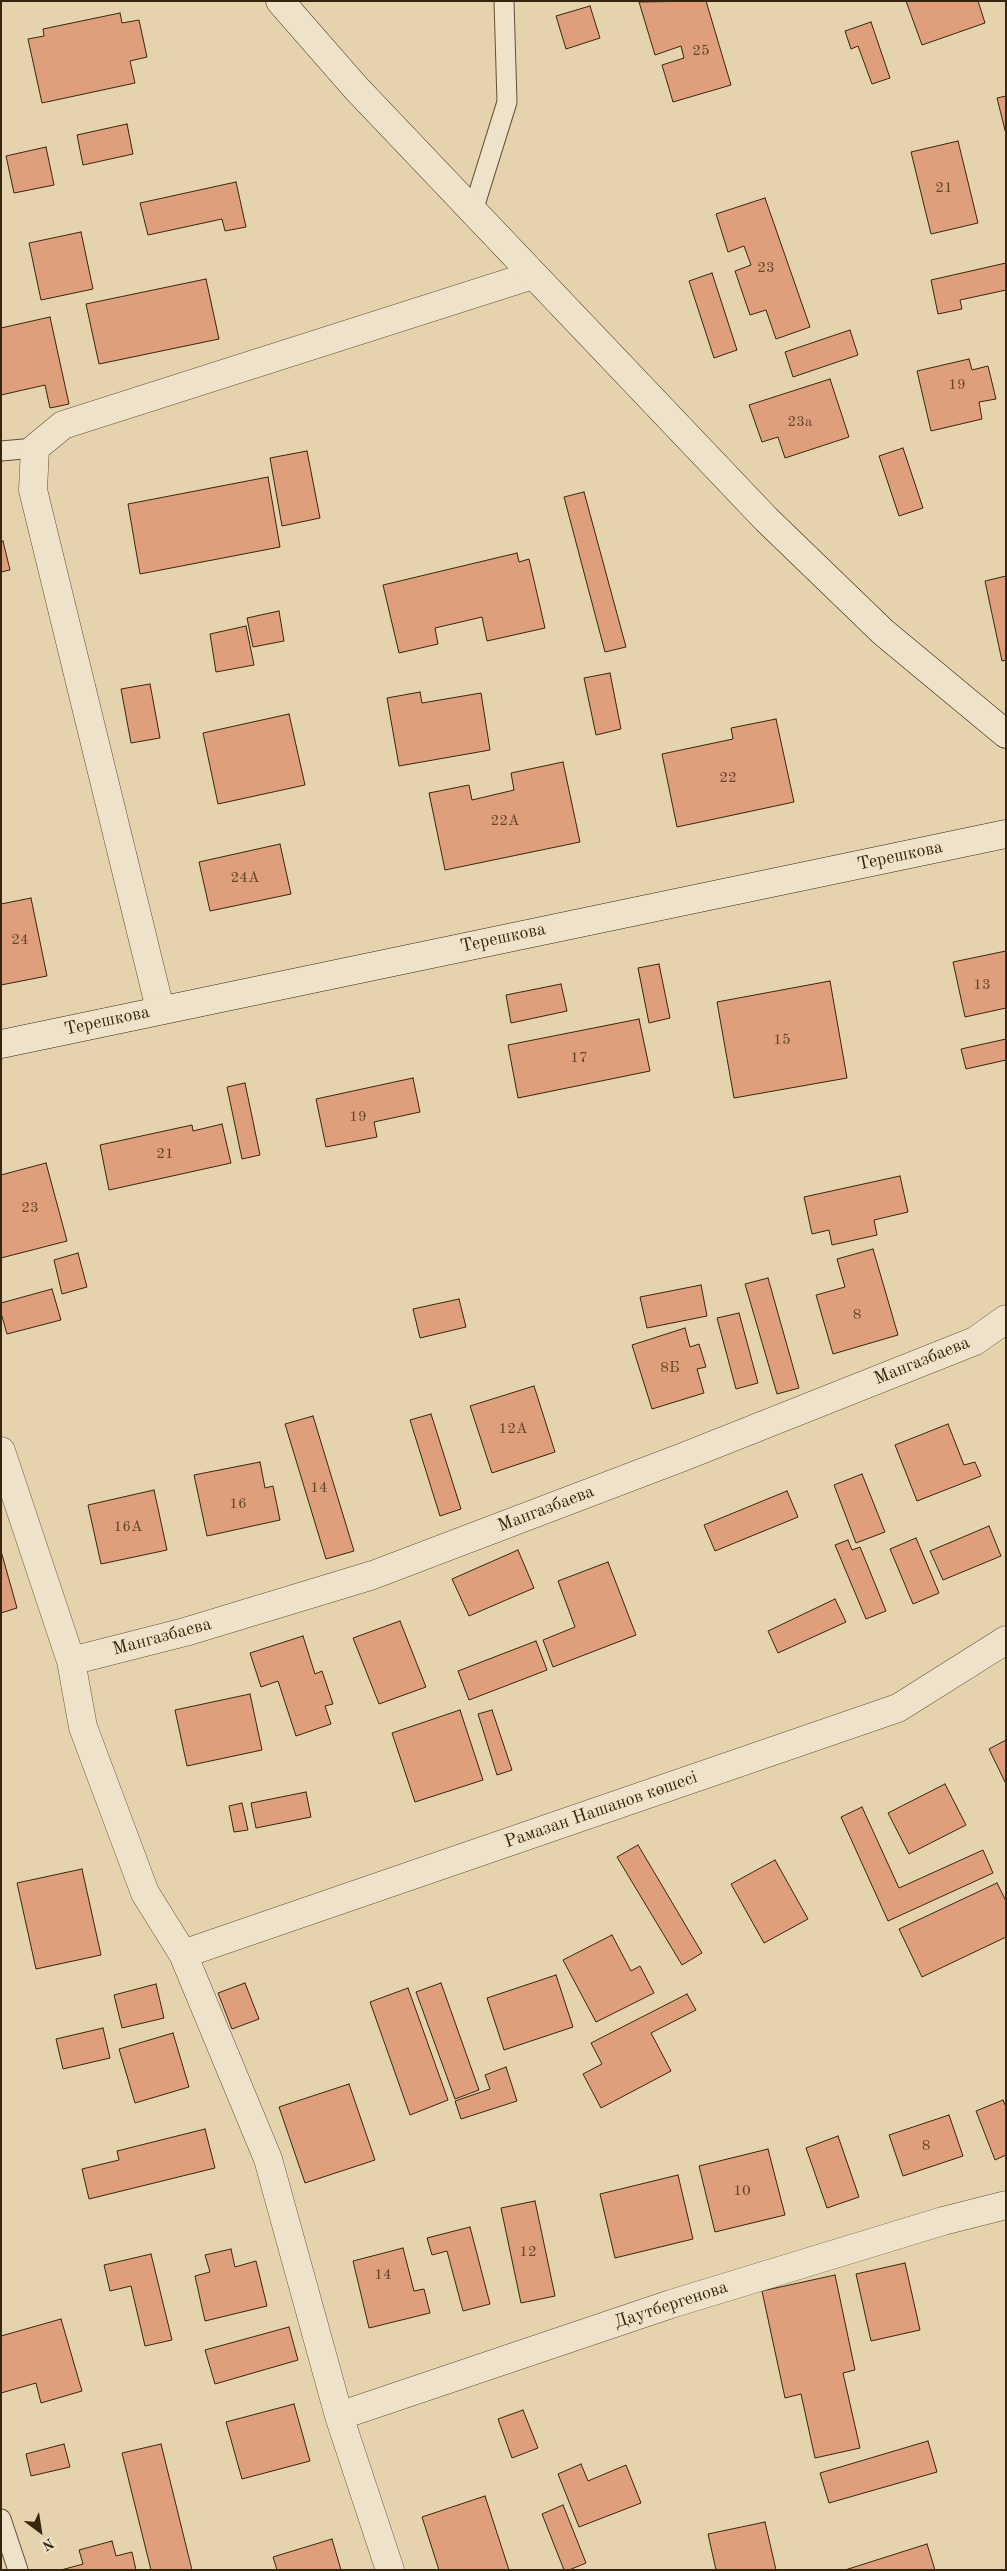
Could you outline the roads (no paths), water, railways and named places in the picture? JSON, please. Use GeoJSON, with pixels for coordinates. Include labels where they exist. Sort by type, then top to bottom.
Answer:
{"type":"FeatureCollection","features":[{"type":"Feature","properties":{"kind":"street"},"geometry":{"type":"LineString","coordinates":[[280,1],[356,88],[766,519],[883,632],[1006,734]]}},
{"type":"Feature","properties":{"kind":"street"},"geometry":{"type":"LineString","coordinates":[[160,1009],[33,490],[35,448],[64,425],[533,275]]}},
{"type":"Feature","properties":{"kind":"street","name":"Терешкова"},"geometry":{"type":"LineString","coordinates":[[1,1044],[160,1009],[1006,834]]}},
{"type":"Feature","properties":{"kind":"street","name":"Мангазбаева"},"geometry":{"type":"LineString","coordinates":[[71,1661],[185,1632],[373,1575],[683,1456],[975,1340],[1006,1319]]}},
{"type":"Feature","properties":{"kind":"street"},"geometry":{"type":"LineString","coordinates":[[1,1451],[71,1661],[83,1727],[145,1893],[183,1954],[268,2159],[340,2416],[390,2570]]}},
{"type":"Feature","properties":{"kind":"street","name":"Рамазан Нашанов көшесі"},"geometry":{"type":"LineString","coordinates":[[183,1954],[898,1708],[1006,1640]]}},
{"type":"Feature","properties":{"kind":"street","name":"Даутбергенова"},"geometry":{"type":"LineString","coordinates":[[340,2416],[672,2304],[943,2221],[1006,2205]]}},
{"type":"Feature","properties":{"kind":"lane"},"geometry":{"type":"LineString","coordinates":[[473,212],[507,102],[504,1]]}},
{"type":"Feature","properties":{"kind":"lane"},"geometry":{"type":"LineString","coordinates":[[1,451],[35,448]]}},
{"type":"Feature","properties":{"kind":"lane"},"geometry":{"type":"LineString","coordinates":[[1,2519],[18,2570]]}}]}
